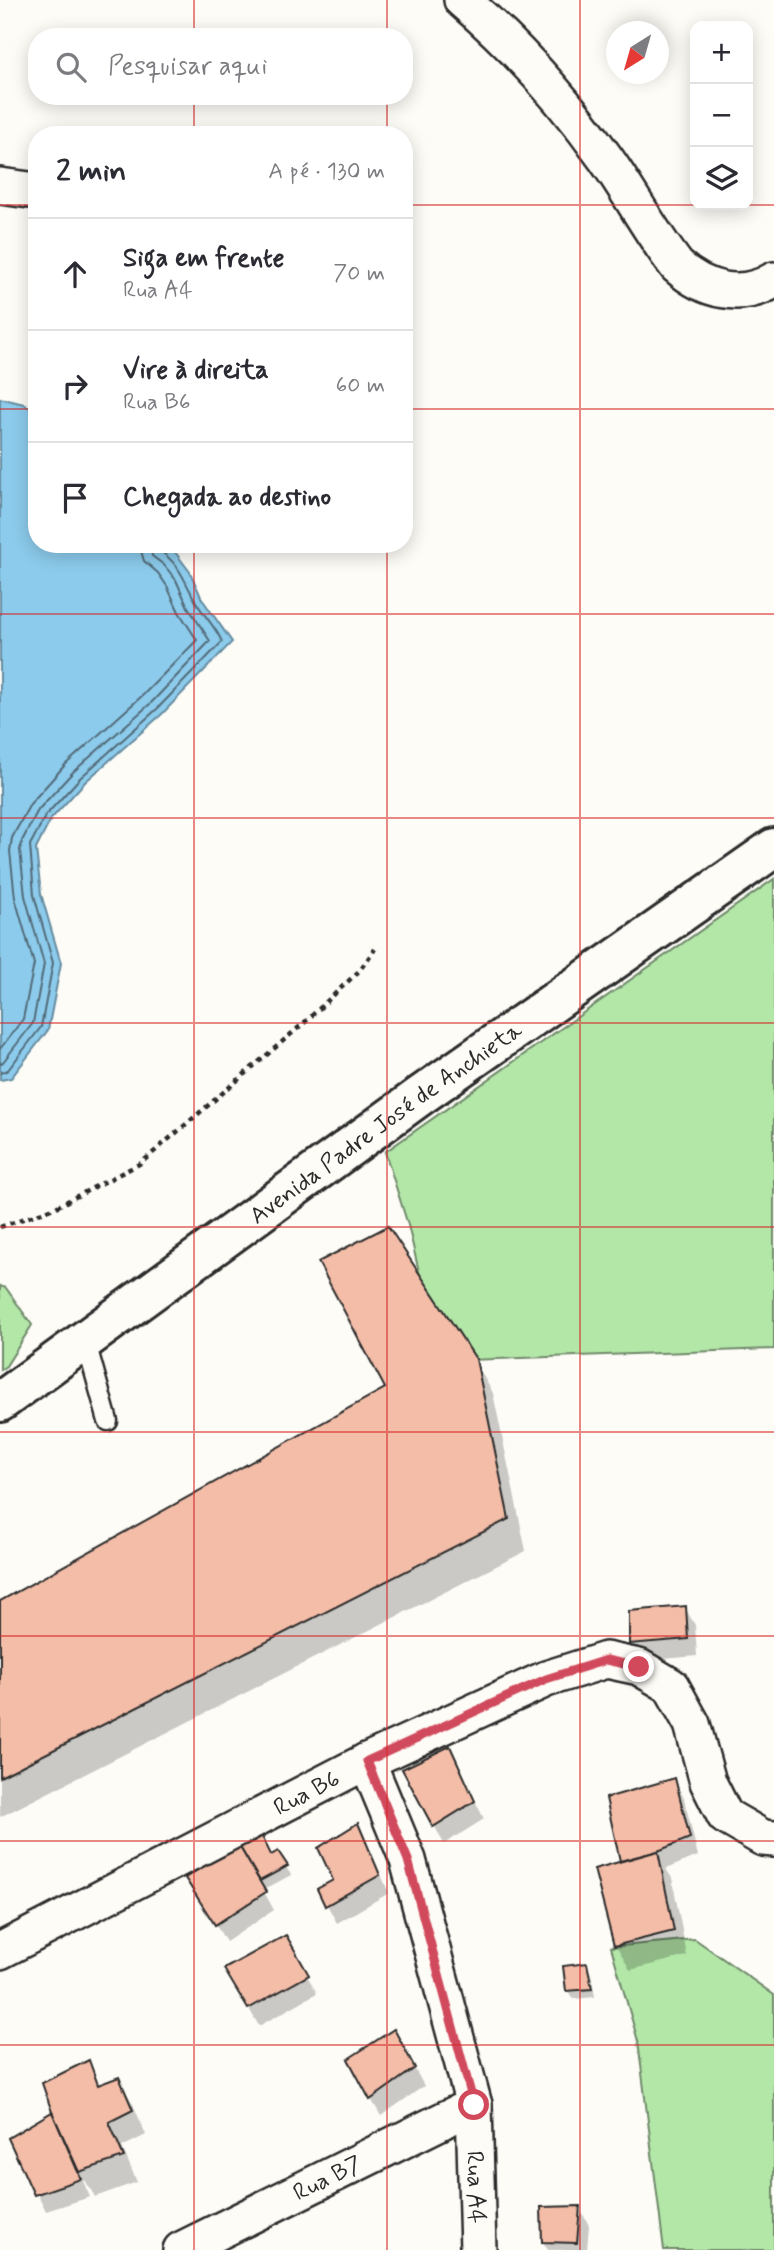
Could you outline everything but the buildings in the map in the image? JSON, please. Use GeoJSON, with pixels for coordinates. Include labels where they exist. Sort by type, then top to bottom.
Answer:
{"type":"FeatureCollection","features":[{"type":"Feature","properties":{"kind":"main road","name":"Avenida Padre José de Anchieta"},"geometry":{"type":"LineString","coordinates":[[0,1402],[420,1097],[774,848]]}},
{"type":"Feature","properties":{"kind":"street"},"geometry":{"type":"LineString","coordinates":[[462,0],[520,55],[565,105],[606,159],[677,267],[702,284],[731,291],[761,288],[774,280]]}},
{"type":"Feature","properties":{"kind":"street"},"geometry":{"type":"LineString","coordinates":[[0,186],[28,190]]}},
{"type":"Feature","properties":{"kind":"street","name":"Rua B6"},"geometry":{"type":"LineString","coordinates":[[0,1951],[367,1761],[546,1679],[606,1660],[639,1667],[671,1686],[692,1724],[708,1782],[724,1815],[763,1839],[774,1839]]}},
{"type":"Feature","properties":{"kind":"street","name":"Rua A4"},"geometry":{"type":"LineString","coordinates":[[367,1761],[408,1860],[474,2105],[478,2250]]}},
{"type":"Feature","properties":{"kind":"street","name":"Rua B7"},"geometry":{"type":"LineString","coordinates":[[181,2250],[474,2105]]}},
{"type":"Feature","properties":{"kind":"lane"},"geometry":{"type":"LineString","coordinates":[[85,1339],[108,1420]]}},
{"type":"Feature","properties":{"kind":"path"},"geometry":{"type":"LineString","coordinates":[[0,1227],[54,1208],[141,1163],[304,1023],[359,971],[375,949]]}},
{"type":"Feature","properties":{"kind":"green space"},"geometry":{"type":"Polygon","coordinates":[[[774,879],[774,1349],[440,1361],[408,1225],[385,1152],[774,879]]]}},
{"type":"Feature","properties":{"kind":"green space"},"geometry":{"type":"Polygon","coordinates":[[[0,1286],[6,1288],[32,1325],[6,1366],[0,1370],[0,1286]]]}},
{"type":"Feature","properties":{"kind":"green space"},"geometry":{"type":"Polygon","coordinates":[[[695,1939],[774,1995],[774,2250],[664,2250],[638,2041],[611,1947],[695,1939]]]}},
{"type":"Feature","properties":{"kind":"water"},"geometry":{"type":"Polygon","coordinates":[[[0,398],[28,406],[28,553],[176,553],[190,572],[202,599],[232,642],[162,714],[85,782],[51,819],[36,849],[41,894],[61,963],[48,1030],[11,1078],[0,1080],[0,398]]]}},
{"type":"Feature","properties":{"kind":"route"},"geometry":{"type":"LineString","coordinates":[[474,2105],[408,1860],[367,1761],[546,1679],[606,1660],[639,1667]]}}]}
